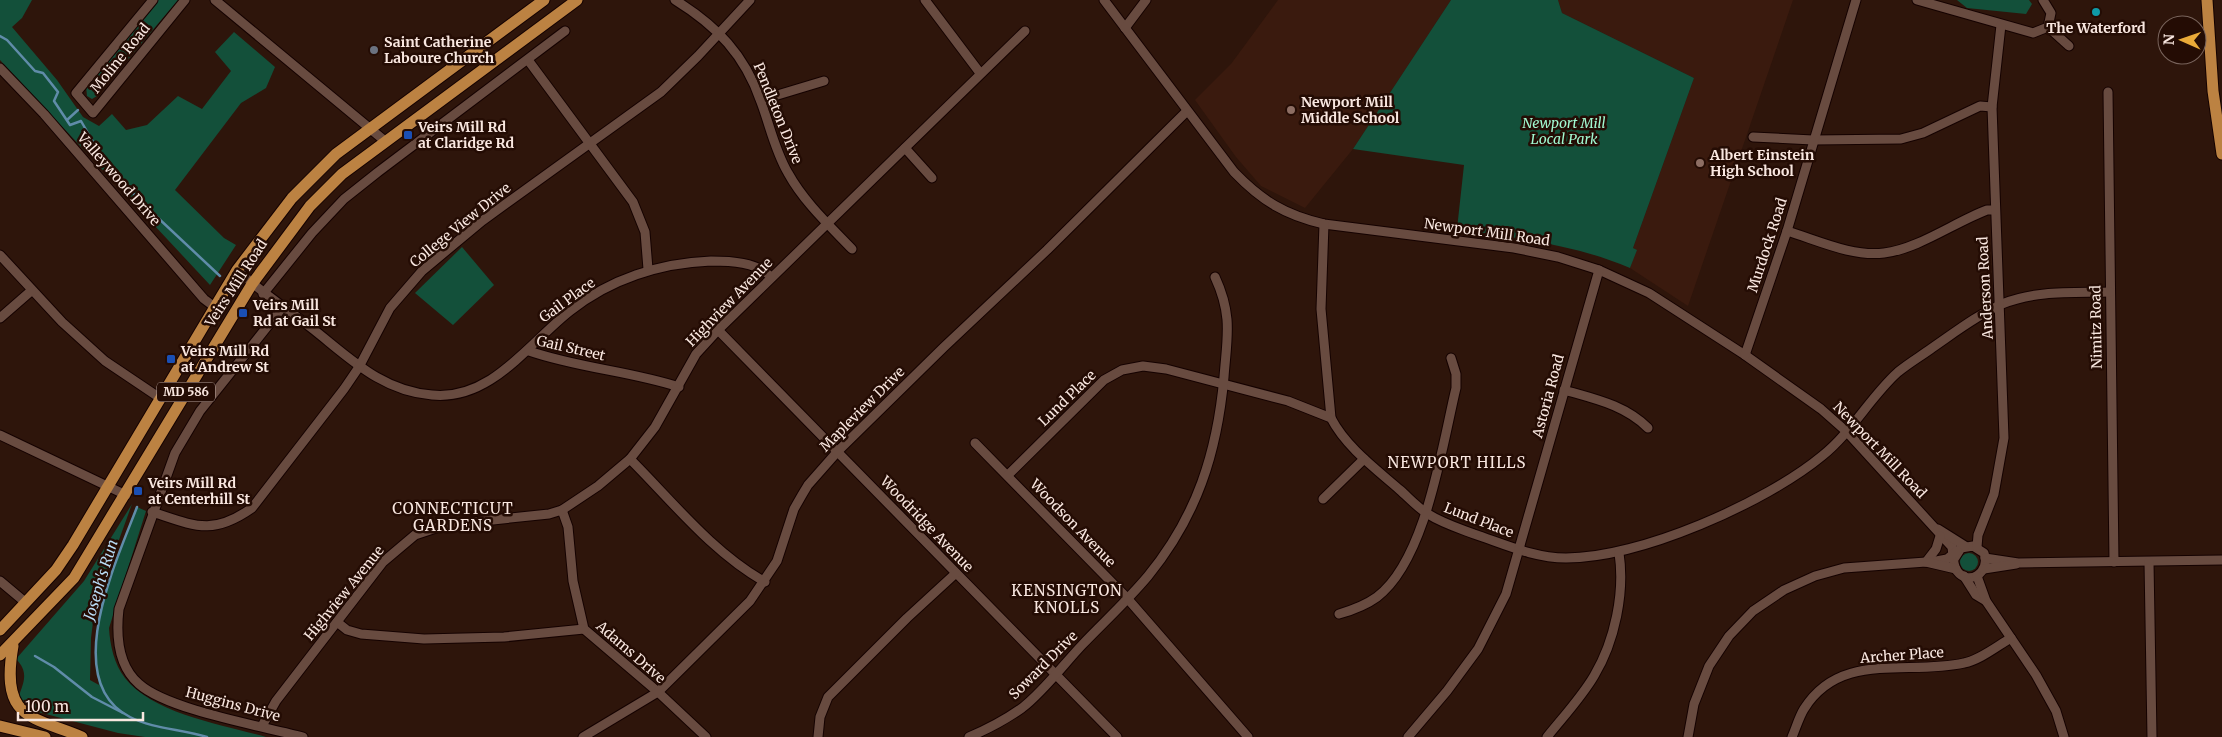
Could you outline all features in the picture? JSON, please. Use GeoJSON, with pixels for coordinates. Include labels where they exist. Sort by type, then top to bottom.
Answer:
{"type":"FeatureCollection","features":[{"type":"Feature","properties":{"kind":"main road","name":"Veirs Mill Road"},"geometry":{"type":"LineString","coordinates":[[0,630],[56,570],[74,545],[237,270],[310,178],[336,154],[544,0]]}},
{"type":"Feature","properties":{"kind":"main road","name":"Veirs Mill Road"},"geometry":{"type":"LineString","coordinates":[[0,655],[74,578],[252,284],[310,206],[342,174],[577,0]]}},
{"type":"Feature","properties":{"kind":"main road"},"geometry":{"type":"LineString","coordinates":[[2207,0],[2218,93],[2222,154]]}},
{"type":"Feature","properties":{"kind":"main road"},"geometry":{"type":"LineString","coordinates":[[20,634],[4,665],[0,684],[3,696],[10,708],[20,717],[82,737]]}},
{"type":"Feature","properties":{"kind":"main road"},"geometry":{"type":"LineString","coordinates":[[0,726],[45,737]]}},
{"type":"Feature","properties":{"kind":"street","name":"Moline Road"},"geometry":{"type":"LineString","coordinates":[[153,0],[76,93],[93,113],[185,0]]}},
{"type":"Feature","properties":{"kind":"street"},"geometry":{"type":"LineString","coordinates":[[215,0],[385,142]]}},
{"type":"Feature","properties":{"kind":"street","name":"Pendleton Drive"},"geometry":{"type":"LineString","coordinates":[[675,0],[698,14],[720,32],[744,64],[761,100],[776,148],[788,174],[828,224]]}},
{"type":"Feature","properties":{"kind":"street","name":"College View Drive"},"geometry":{"type":"LineString","coordinates":[[152,512],[189,524],[212,527],[227,524],[246,512],[258,501],[359,367],[390,308],[422,270],[482,220],[660,92],[750,0]]}},
{"type":"Feature","properties":{"kind":"street"},"geometry":{"type":"LineString","coordinates":[[924,0],[980,73]]}},
{"type":"Feature","properties":{"kind":"street","name":"Newport Mill Road"},"geometry":{"type":"LineString","coordinates":[[1104,0],[1234,172],[1254,192],[1288,212],[1324,224],[1514,248],[1558,256],[1599,270],[1649,293],[1745,355],[1821,408],[1848,432],[1958,553]]}},
{"type":"Feature","properties":{"kind":"street"},"geometry":{"type":"LineString","coordinates":[[1125,28],[1146,0]]}},
{"type":"Feature","properties":{"kind":"street","name":"Murdock Road"},"geometry":{"type":"LineString","coordinates":[[1745,355],[1787,231],[1856,0]]}},
{"type":"Feature","properties":{"kind":"street"},"geometry":{"type":"LineString","coordinates":[[1917,0],[2032,33],[2048,28]]}},
{"type":"Feature","properties":{"kind":"street"},"geometry":{"type":"LineString","coordinates":[[2043,0],[2050,13],[2048,28]]}},
{"type":"Feature","properties":{"kind":"street","name":"Anderson Road"},"geometry":{"type":"LineString","coordinates":[[1976,547],[1978,535],[1994,494],[2004,438],[2000,305],[1994,210],[1992,106],[2001,25]]}},
{"type":"Feature","properties":{"kind":"street"},"geometry":{"type":"LineString","coordinates":[[2048,28],[2069,46]]}},
{"type":"Feature","properties":{"kind":"street","name":"Veirs Mill Road"},"geometry":{"type":"LineString","coordinates":[[263,294],[312,233],[344,199],[565,31]]}},
{"type":"Feature","properties":{"kind":"street","name":"Highview Avenue"},"geometry":{"type":"LineString","coordinates":[[262,726],[276,701],[383,562],[415,535],[445,525],[549,514],[562,510],[598,486],[630,459],[655,427],[696,354],[718,330],[1024,31]]}},
{"type":"Feature","properties":{"kind":"street"},"geometry":{"type":"LineString","coordinates":[[528,60],[633,202],[644,232],[648,269]]}},
{"type":"Feature","properties":{"kind":"street","name":"Valleywood Drive"},"geometry":{"type":"LineString","coordinates":[[0,68],[44,114],[204,299],[216,308]]}},
{"type":"Feature","properties":{"kind":"street"},"geometry":{"type":"LineString","coordinates":[[761,100],[824,81]]}},
{"type":"Feature","properties":{"kind":"street","name":"Nimitz Road"},"geometry":{"type":"LineString","coordinates":[[2108,92],[2114,562]]}},
{"type":"Feature","properties":{"kind":"street"},"geometry":{"type":"LineString","coordinates":[[1753,137],[1813,140],[1901,139],[1923,133],[1980,106],[1992,106]]}},
{"type":"Feature","properties":{"kind":"street","name":"Mapleview Drive"},"geometry":{"type":"LineString","coordinates":[[583,737],[658,692],[750,601],[778,561],[794,509],[802,495],[808,485],[838,451],[944,346],[1047,250],[1187,111]]}},
{"type":"Feature","properties":{"kind":"street"},"geometry":{"type":"LineString","coordinates":[[905,148],[932,178]]}},
{"type":"Feature","properties":{"kind":"street"},"geometry":{"type":"LineString","coordinates":[[1787,231],[1849,250],[1884,253],[1913,244],[1979,213],[1994,210]]}},
{"type":"Feature","properties":{"kind":"street"},"geometry":{"type":"LineString","coordinates":[[828,224],[852,248]]}},
{"type":"Feature","properties":{"kind":"street"},"geometry":{"type":"LineString","coordinates":[[1324,224],[1321,309],[1331,418]]}},
{"type":"Feature","properties":{"kind":"street"},"geometry":{"type":"LineString","coordinates":[[0,255],[31,291],[105,361],[160,398]]}},
{"type":"Feature","properties":{"kind":"street","name":"Gail Place"},"geometry":{"type":"LineString","coordinates":[[529,351],[542,336],[571,310],[603,289],[648,269],[692,262],[718,261],[749,265],[764,270],[771,277]]}},
{"type":"Feature","properties":{"kind":"street","name":"Gail Street"},"geometry":{"type":"LineString","coordinates":[[237,270],[263,294],[331,343],[359,367],[390,386],[434,396],[457,393],[476,387],[491,379],[529,351],[555,360],[656,379],[679,387]]}},
{"type":"Feature","properties":{"kind":"street","name":"Astoria Road"},"geometry":{"type":"LineString","coordinates":[[1408,737],[1447,691],[1478,649],[1506,594],[1599,270]]}},
{"type":"Feature","properties":{"kind":"street","name":"Soward Drive"},"geometry":{"type":"LineString","coordinates":[[969,737],[994,726],[1023,707],[1147,577],[1171,546],[1200,491],[1216,439],[1229,320],[1223,294],[1216,277]]}},
{"type":"Feature","properties":{"kind":"street"},"geometry":{"type":"LineString","coordinates":[[0,318],[31,291]]}},
{"type":"Feature","properties":{"kind":"street","name":"Lund Place"},"geometry":{"type":"LineString","coordinates":[[1008,475],[1104,380],[1122,370],[1143,366],[1151,367],[1288,401],[1331,418],[1337,429],[1364,459],[1426,514],[1455,527],[1535,555],[1565,558],[1619,552],[1701,524],[1752,500],[1786,481],[1822,456],[1848,432],[1898,372],[1970,322],[2000,305],[2023,297],[2043,293],[2110,292]]}},
{"type":"Feature","properties":{"kind":"street","name":"Huggins Drive"},"geometry":{"type":"LineString","coordinates":[[282,308],[200,411],[175,453],[152,512],[119,609],[117,631],[119,649],[126,667],[138,684],[163,699],[303,737]]}},
{"type":"Feature","properties":{"kind":"street","name":"Woodridge Avenue"},"geometry":{"type":"LineString","coordinates":[[718,330],[1116,737]]}},
{"type":"Feature","properties":{"kind":"street"},"geometry":{"type":"LineString","coordinates":[[1339,614],[1358,608],[1377,597],[1387,588],[1397,576],[1406,559],[1426,514],[1456,388],[1456,374],[1451,358]]}},
{"type":"Feature","properties":{"kind":"street"},"geometry":{"type":"LineString","coordinates":[[1564,390],[1621,407],[1636,416],[1648,428]]}},
{"type":"Feature","properties":{"kind":"street"},"geometry":{"type":"LineString","coordinates":[[0,435],[126,495]]}},
{"type":"Feature","properties":{"kind":"street","name":"Woodson Avenue"},"geometry":{"type":"LineString","coordinates":[[975,443],[1127,598],[1248,737]]}},
{"type":"Feature","properties":{"kind":"street"},"geometry":{"type":"LineString","coordinates":[[630,459],[715,545],[742,569],[765,582]]}},
{"type":"Feature","properties":{"kind":"street"},"geometry":{"type":"LineString","coordinates":[[1323,499],[1364,459]]}},
{"type":"Feature","properties":{"kind":"street","name":"Adams Drive"},"geometry":{"type":"LineString","coordinates":[[562,510],[568,526],[573,581],[584,629],[658,692],[706,737]]}},
{"type":"Feature","properties":{"kind":"street"},"geometry":{"type":"LineString","coordinates":[[1928,562],[1936,549],[1938,531]]}},
{"type":"Feature","properties":{"kind":"street","name":"Newport Mill Road"},"geometry":{"type":"LineString","coordinates":[[1938,531],[1958,553]]}},
{"type":"Feature","properties":{"kind":"street"},"geometry":{"type":"LineString","coordinates":[[1688,737],[1694,704],[1709,666],[1729,636],[1753,611],[1784,590],[1815,576],[1844,568],[1947,559],[1976,547],[1985,558],[2018,563]]}},
{"type":"Feature","properties":{"kind":"street"},"geometry":{"type":"LineString","coordinates":[[1547,737],[1595,675],[1610,640],[1619,606],[1621,567],[1619,552]]}},
{"type":"Feature","properties":{"kind":"street"},"geometry":{"type":"LineString","coordinates":[[1956,569],[1958,553]]}},
{"type":"Feature","properties":{"kind":"street"},"geometry":{"type":"LineString","coordinates":[[1978,576],[1984,568],[1985,558]]}},
{"type":"Feature","properties":{"kind":"street"},"geometry":{"type":"LineString","coordinates":[[1984,568],[2018,563],[2222,560]]}},
{"type":"Feature","properties":{"kind":"street"},"geometry":{"type":"LineString","coordinates":[[1928,562],[1956,569],[1964,576],[1976,595],[1986,600]]}},
{"type":"Feature","properties":{"kind":"street"},"geometry":{"type":"LineString","coordinates":[[2149,562],[2152,737]]}},
{"type":"Feature","properties":{"kind":"street"},"geometry":{"type":"LineString","coordinates":[[818,737],[820,717],[828,697],[907,618],[956,573]]}},
{"type":"Feature","properties":{"kind":"street"},"geometry":{"type":"LineString","coordinates":[[1964,576],[1978,576]]}},
{"type":"Feature","properties":{"kind":"street"},"geometry":{"type":"LineString","coordinates":[[1978,576],[1986,600],[2036,675],[2056,712],[2064,737]]}},
{"type":"Feature","properties":{"kind":"street"},"geometry":{"type":"LineString","coordinates":[[0,580],[25,602]]}},
{"type":"Feature","properties":{"kind":"street"},"geometry":{"type":"LineString","coordinates":[[337,622],[347,630],[361,634],[424,639],[504,637],[584,629]]}},
{"type":"Feature","properties":{"kind":"street","name":"Archer Place"},"geometry":{"type":"LineString","coordinates":[[1792,737],[1803,710],[1817,692],[1837,677],[1867,668],[1950,666],[1966,663],[2011,638]]}},
{"type":"Feature","properties":{"kind":"shaded area","name":"Newport Mill Middle School"},"geometry":{"type":"Polygon","coordinates":[[[1278,0],[1451,0],[1353,149],[1305,208],[1261,186],[1236,157],[1195,100],[1231,64],[1278,0]]]}},
{"type":"Feature","properties":{"kind":"shaded area","name":"Albert Einstein High School"},"geometry":{"type":"Polygon","coordinates":[[[1558,0],[1793,0],[1688,306],[1630,268],[1636,250],[1633,248],[1694,78],[1562,13],[1558,0]]]}},
{"type":"Feature","properties":{"kind":"green space"},"geometry":{"type":"Polygon","coordinates":[[[0,0],[32,0],[22,18],[12,27],[57,80],[83,117],[99,126],[112,114],[126,130],[147,125],[178,96],[202,109],[231,71],[215,52],[234,32],[275,67],[266,88],[241,103],[175,190],[224,238],[236,245],[210,285],[0,60],[0,0]]]}},
{"type":"Feature","properties":{"kind":"green space"},"geometry":{"type":"Polygon","coordinates":[[[157,0],[178,0],[97,96],[92,99],[87,96],[86,86],[157,0]]]}},
{"type":"Feature","properties":{"kind":"green space","name":"Newport Mill Local Park"},"geometry":{"type":"Polygon","coordinates":[[[1451,0],[1558,0],[1562,13],[1694,78],[1633,248],[1637,250],[1630,268],[1566,247],[1457,229],[1464,165],[1353,149],[1451,0]]]}},
{"type":"Feature","properties":{"kind":"green space"},"geometry":{"type":"Polygon","coordinates":[[[1957,0],[2029,0],[2032,4],[2026,14],[1967,8],[1957,0]]]}},
{"type":"Feature","properties":{"kind":"green space"},"geometry":{"type":"Polygon","coordinates":[[[462,247],[494,285],[453,325],[415,293],[462,247]]]}},
{"type":"Feature","properties":{"kind":"green space"},"geometry":{"type":"Polygon","coordinates":[[[132,504],[95,606],[91,638],[90,680],[99,685],[96,662],[100,617],[112,572],[137,507],[146,511],[109,628],[113,654],[121,673],[137,690],[153,701],[171,709],[210,723],[266,737],[145,737],[118,733],[23,708],[17,701],[23,684],[24,674],[16,659],[84,581],[132,504]]]}},
{"type":"Feature","properties":{"kind":"green space"},"geometry":{"type":"Polygon","coordinates":[[[1969,553],[1975,556],[1978,562],[1975,568],[1969,571],[1963,568],[1960,562],[1963,556],[1969,553]]]}},
{"type":"Feature","properties":{"kind":"waterway"},"geometry":{"type":"LineString","coordinates":[[0,36],[7,40],[35,71],[43,73],[58,92],[54,101],[70,125],[81,121],[104,161],[140,201],[220,276]]}},
{"type":"Feature","properties":{"kind":"waterway"},"geometry":{"type":"LineString","coordinates":[[67,120],[78,110]]}},
{"type":"Feature","properties":{"kind":"waterway","name":"Joseph's Run"},"geometry":{"type":"LineString","coordinates":[[137,507],[117,557],[99,618],[96,649],[98,676],[109,700],[130,717],[148,724],[207,737]]}},
{"type":"Feature","properties":{"kind":"waterway"},"geometry":{"type":"LineString","coordinates":[[35,656],[54,667],[92,697],[123,713]]}},
{"type":"Feature","properties":{"kind":"place","name":"The Waterford"},"geometry":{"type":"Point","coordinates":[2096,12]}},
{"type":"Feature","properties":{"kind":"place","name":"Saint Catherine Laboure Church"},"geometry":{"type":"Point","coordinates":[374,50]}},
{"type":"Feature","properties":{"kind":"place","name":"Newport Mill Middle School"},"geometry":{"type":"Point","coordinates":[1291,110]}},
{"type":"Feature","properties":{"kind":"place","name":"Veirs Mill Rd at Claridge Rd"},"geometry":{"type":"Point","coordinates":[408,135]}},
{"type":"Feature","properties":{"kind":"place","name":"Albert Einstein High School"},"geometry":{"type":"Point","coordinates":[1700,163]}},
{"type":"Feature","properties":{"kind":"place","name":"Veirs Mill Rd at Gail St"},"geometry":{"type":"Point","coordinates":[243,313]}},
{"type":"Feature","properties":{"kind":"place","name":"Veirs Mill Rd at Andrew St"},"geometry":{"type":"Point","coordinates":[171,359]}},
{"type":"Feature","properties":{"kind":"place","name":"Veirs Mill Rd at Centerhill St"},"geometry":{"type":"Point","coordinates":[138,491]}},
{"type":"Feature","properties":{"kind":"district","name":"NEWPORT HILLS"},"geometry":{"type":"Point","coordinates":[1457,463]}},
{"type":"Feature","properties":{"kind":"district","name":"CONNECTICUT GARDENS"},"geometry":{"type":"Point","coordinates":[453,518]}},
{"type":"Feature","properties":{"kind":"district","name":"KENSINGTON KNOLLS"},"geometry":{"type":"Point","coordinates":[1067,600]}}]}
